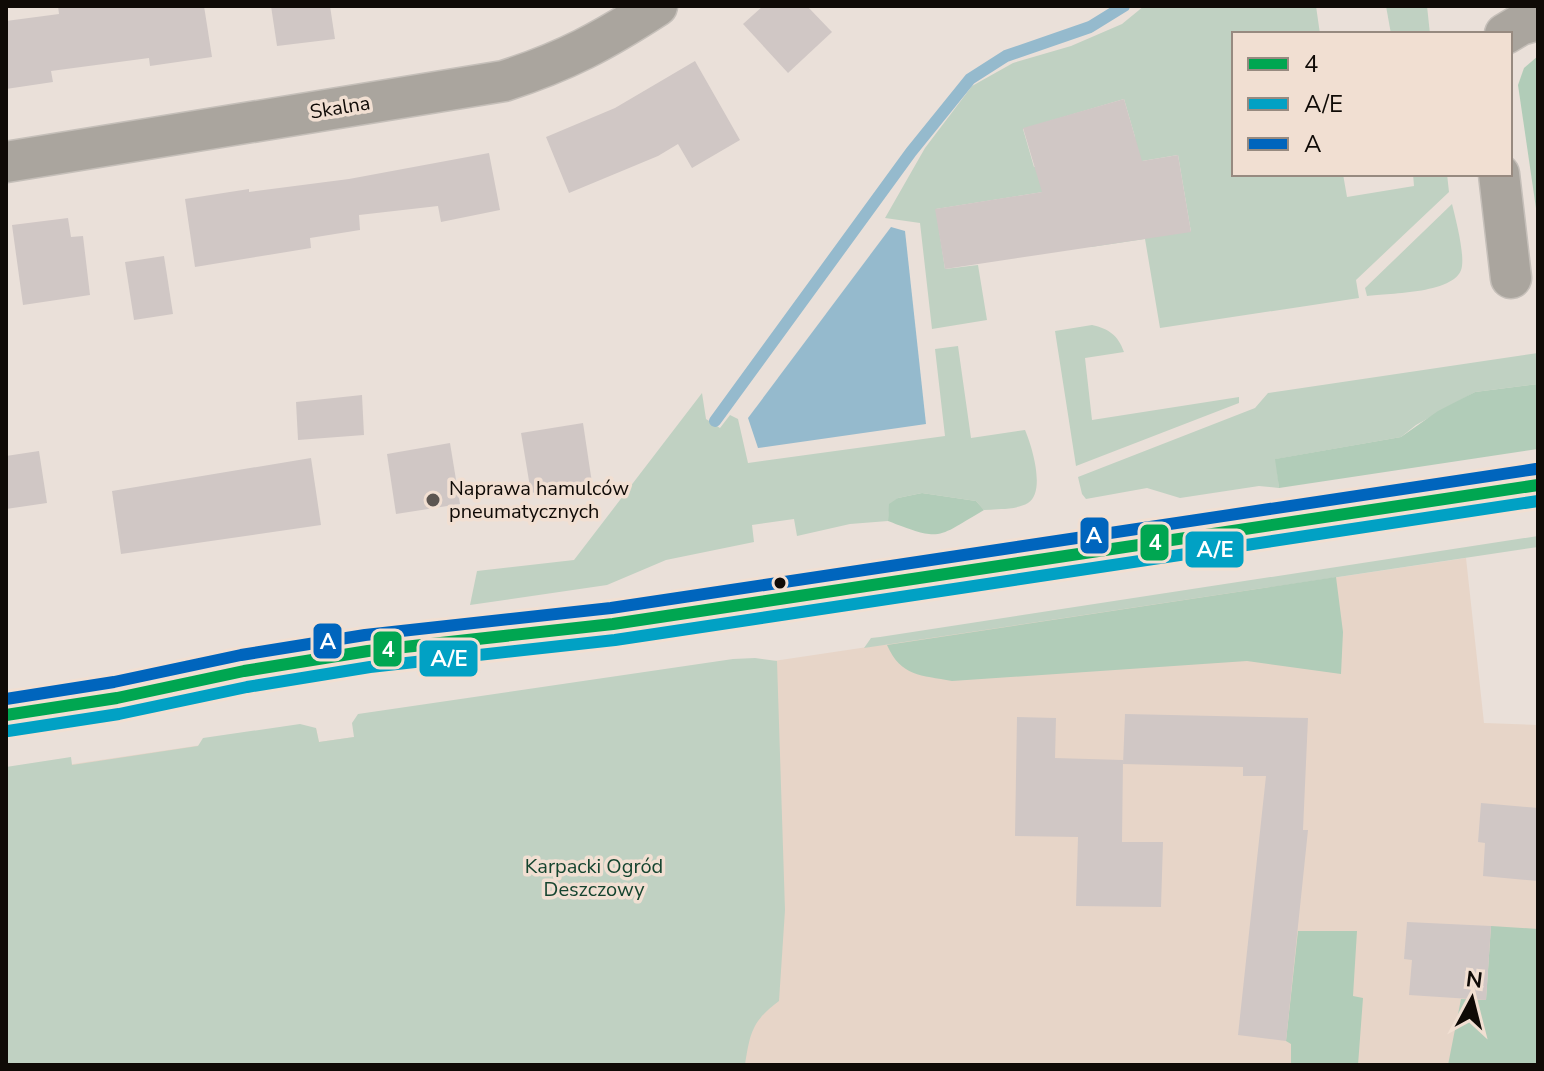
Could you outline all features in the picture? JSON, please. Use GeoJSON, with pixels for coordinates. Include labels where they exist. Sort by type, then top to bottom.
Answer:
{"type":"FeatureCollection","features":[{"type":"Feature","properties":{"kind":"main road"},"geometry":{"type":"LineString","coordinates":[[6,715],[117,698],[244,671],[368,651],[643,620],[1538,485]]}},
{"type":"Feature","properties":{"kind":"street","name":"Skalna"},"geometry":{"type":"LineString","coordinates":[[6,162],[504,81],[569,58],[601,42],[657,6]]}},
{"type":"Feature","properties":{"kind":"street"},"geometry":{"type":"LineString","coordinates":[[1508,32],[1538,20]]}},
{"type":"Feature","properties":{"kind":"street"},"geometry":{"type":"LineString","coordinates":[[1499,176],[1511,278]]}},
{"type":"Feature","properties":{"kind":"shaded area"},"geometry":{"type":"Polygon","coordinates":[[[1466,558],[1484,723],[1538,725],[1538,1065],[6,1065],[6,774],[316,728],[319,742],[354,737],[753,664],[1466,558]]]}},
{"type":"Feature","properties":{"kind":"green space"},"geometry":{"type":"Polygon","coordinates":[[[1144,6],[1316,6],[1320,32],[1232,32],[1232,176],[1343,176],[1347,197],[1414,186],[1413,176],[1447,176],[1449,192],[1356,280],[1359,298],[1160,328],[1145,239],[1091,247],[1081,186],[936,209],[945,269],[978,265],[987,320],[932,329],[920,223],[885,218],[925,148],[972,86],[1013,63],[1071,46],[1122,24],[1144,6]],[[1124,99],[1023,129],[1034,167],[1135,137],[1124,99]],[[1178,155],[1142,161],[1191,232],[1178,155]]]}},
{"type":"Feature","properties":{"kind":"green space"},"geometry":{"type":"Polygon","coordinates":[[[1386,6],[1427,6],[1430,32],[1391,32],[1386,6]]]}},
{"type":"Feature","properties":{"kind":"green space"},"geometry":{"type":"Polygon","coordinates":[[[1538,56],[1538,222],[1518,85],[1524,68],[1538,56]]]}},
{"type":"Feature","properties":{"kind":"green space"},"geometry":{"type":"Polygon","coordinates":[[[1452,204],[1462,252],[1458,275],[1436,287],[1367,296],[1365,288],[1452,204]]]}},
{"type":"Feature","properties":{"kind":"green space"},"geometry":{"type":"Polygon","coordinates":[[[1092,325],[1112,334],[1124,352],[1085,358],[1092,420],[1239,397],[1239,403],[1076,466],[1055,331],[1092,325]]]}},
{"type":"Feature","properties":{"kind":"green space"},"geometry":{"type":"Polygon","coordinates":[[[958,346],[971,438],[1025,430],[1037,479],[1033,497],[1028,503],[1012,508],[984,510],[976,501],[922,493],[898,498],[889,510],[888,521],[850,524],[797,536],[794,519],[752,525],[754,542],[666,560],[607,585],[470,605],[477,571],[574,560],[702,393],[706,419],[720,428],[730,415],[738,419],[748,463],[945,436],[935,349],[958,346]]]}},
{"type":"Feature","properties":{"kind":"green space"},"geometry":{"type":"Polygon","coordinates":[[[1538,353],[1538,384],[1475,392],[1416,425],[1401,437],[1276,459],[1279,488],[1259,486],[1180,498],[1147,488],[1086,499],[1082,494],[1078,477],[1255,408],[1268,393],[1538,353]]]}},
{"type":"Feature","properties":{"kind":"green space"},"geometry":{"type":"Polygon","coordinates":[[[1538,384],[1538,449],[1279,488],[1275,459],[1401,437],[1438,411],[1475,392],[1538,384]]]}},
{"type":"Feature","properties":{"kind":"green space"},"geometry":{"type":"Polygon","coordinates":[[[922,493],[976,501],[984,510],[938,534],[919,532],[888,521],[889,504],[898,498],[922,493]]]}},
{"type":"Feature","properties":{"kind":"green space"},"geometry":{"type":"Polygon","coordinates":[[[1538,536],[1538,547],[864,648],[871,638],[1538,536]]]}},
{"type":"Feature","properties":{"kind":"green space"},"geometry":{"type":"Polygon","coordinates":[[[1336,577],[1343,632],[1341,674],[1247,661],[952,681],[913,673],[899,663],[887,645],[1336,577]]]}},
{"type":"Feature","properties":{"kind":"green space","name":"Karpacki Ogród Deszczowy"},"geometry":{"type":"Polygon","coordinates":[[[755,658],[777,661],[785,910],[779,1001],[754,1028],[745,1065],[6,1065],[6,767],[71,757],[72,765],[198,746],[203,738],[300,724],[316,728],[319,742],[354,737],[352,723],[358,714],[755,658]]]}},
{"type":"Feature","properties":{"kind":"green space"},"geometry":{"type":"Polygon","coordinates":[[[1491,926],[1538,929],[1538,1065],[1448,1065],[1461,999],[1486,1000],[1491,926]]]}},
{"type":"Feature","properties":{"kind":"green space"},"geometry":{"type":"Polygon","coordinates":[[[1298,931],[1357,931],[1353,996],[1363,998],[1358,1065],[1291,1065],[1291,1044],[1286,1041],[1298,931]]]}},
{"type":"Feature","properties":{"kind":"water"},"geometry":{"type":"Polygon","coordinates":[[[891,227],[905,231],[926,424],[758,448],[748,418],[891,227]]]}},
{"type":"Feature","properties":{"kind":"building"},"geometry":{"type":"Polygon","coordinates":[[[58,6],[204,6],[212,57],[150,66],[149,58],[51,71],[53,82],[6,89],[6,21],[59,14],[58,6]]]}},
{"type":"Feature","properties":{"kind":"building"},"geometry":{"type":"Polygon","coordinates":[[[271,6],[330,6],[335,39],[277,46],[271,6]]]}},
{"type":"Feature","properties":{"kind":"building"},"geometry":{"type":"Polygon","coordinates":[[[763,6],[807,6],[832,32],[788,73],[743,24],[763,6]]]}},
{"type":"Feature","properties":{"kind":"building"},"geometry":{"type":"Polygon","coordinates":[[[695,61],[740,140],[692,168],[678,144],[658,156],[569,193],[546,137],[615,108],[695,61]]]}},
{"type":"Feature","properties":{"kind":"building"},"geometry":{"type":"Polygon","coordinates":[[[1124,99],[1142,161],[1178,155],[1191,232],[945,269],[935,209],[1042,192],[1023,128],[1124,99]]]}},
{"type":"Feature","properties":{"kind":"building"},"geometry":{"type":"Polygon","coordinates":[[[489,153],[500,210],[441,222],[438,206],[359,215],[360,230],[310,238],[311,248],[195,267],[185,199],[349,179],[489,153]]]}},
{"type":"Feature","properties":{"kind":"building"},"geometry":{"type":"Polygon","coordinates":[[[68,218],[71,237],[83,236],[90,295],[23,305],[12,225],[68,218]]]}},
{"type":"Feature","properties":{"kind":"building"},"geometry":{"type":"Polygon","coordinates":[[[164,256],[173,314],[134,320],[125,262],[164,256]]]}},
{"type":"Feature","properties":{"kind":"building"},"geometry":{"type":"Polygon","coordinates":[[[362,395],[364,435],[298,440],[296,402],[362,395]]]}},
{"type":"Feature","properties":{"kind":"building"},"geometry":{"type":"Polygon","coordinates":[[[583,423],[592,483],[531,493],[521,433],[583,423]]]}},
{"type":"Feature","properties":{"kind":"building"},"geometry":{"type":"Polygon","coordinates":[[[450,443],[460,504],[396,514],[387,454],[450,443]]]}},
{"type":"Feature","properties":{"kind":"building"},"geometry":{"type":"Polygon","coordinates":[[[39,451],[47,503],[6,509],[6,456],[39,451]]]}},
{"type":"Feature","properties":{"kind":"building"},"geometry":{"type":"Polygon","coordinates":[[[311,458],[321,525],[121,554],[112,491],[311,458]]]}},
{"type":"Feature","properties":{"kind":"building"},"geometry":{"type":"Polygon","coordinates":[[[1125,714],[1308,718],[1303,830],[1308,830],[1286,1041],[1238,1035],[1266,776],[1243,776],[1243,767],[1123,764],[1125,714]]]}},
{"type":"Feature","properties":{"kind":"building"},"geometry":{"type":"Polygon","coordinates":[[[1017,717],[1056,718],[1055,758],[1123,760],[1122,842],[1163,842],[1161,907],[1076,906],[1078,837],[1015,836],[1017,717]]]}},
{"type":"Feature","properties":{"kind":"building"},"geometry":{"type":"Polygon","coordinates":[[[1481,803],[1538,808],[1538,881],[1483,876],[1485,843],[1478,842],[1481,803]]]}},
{"type":"Feature","properties":{"kind":"building"},"geometry":{"type":"Polygon","coordinates":[[[1407,922],[1491,926],[1486,1000],[1409,995],[1412,960],[1404,959],[1407,922]]]}},
{"type":"Feature","properties":{"kind":"waterway"},"geometry":{"type":"LineString","coordinates":[[715,421],[911,152],[970,79],[1006,56],[1090,27],[1124,6]]}},
{"type":"Feature","properties":{"kind":"transit line","name":"A"},"geometry":{"type":"LineString","coordinates":[[6,699],[365,635],[611,608],[1536,469]]}},
{"type":"Feature","properties":{"kind":"transit line","name":"4"},"geometry":{"type":"LineString","coordinates":[[6,715],[117,698],[244,671],[368,651],[613,624],[1538,485]]}},
{"type":"Feature","properties":{"kind":"transit line","name":"A/E"},"geometry":{"type":"LineString","coordinates":[[8,731],[119,714],[247,687],[370,667],[615,640],[1538,501]]}},
{"type":"Feature","properties":{"kind":"place","name":"Naprawa hamulców pneumatycznych"},"geometry":{"type":"Point","coordinates":[433,500]}}]}
